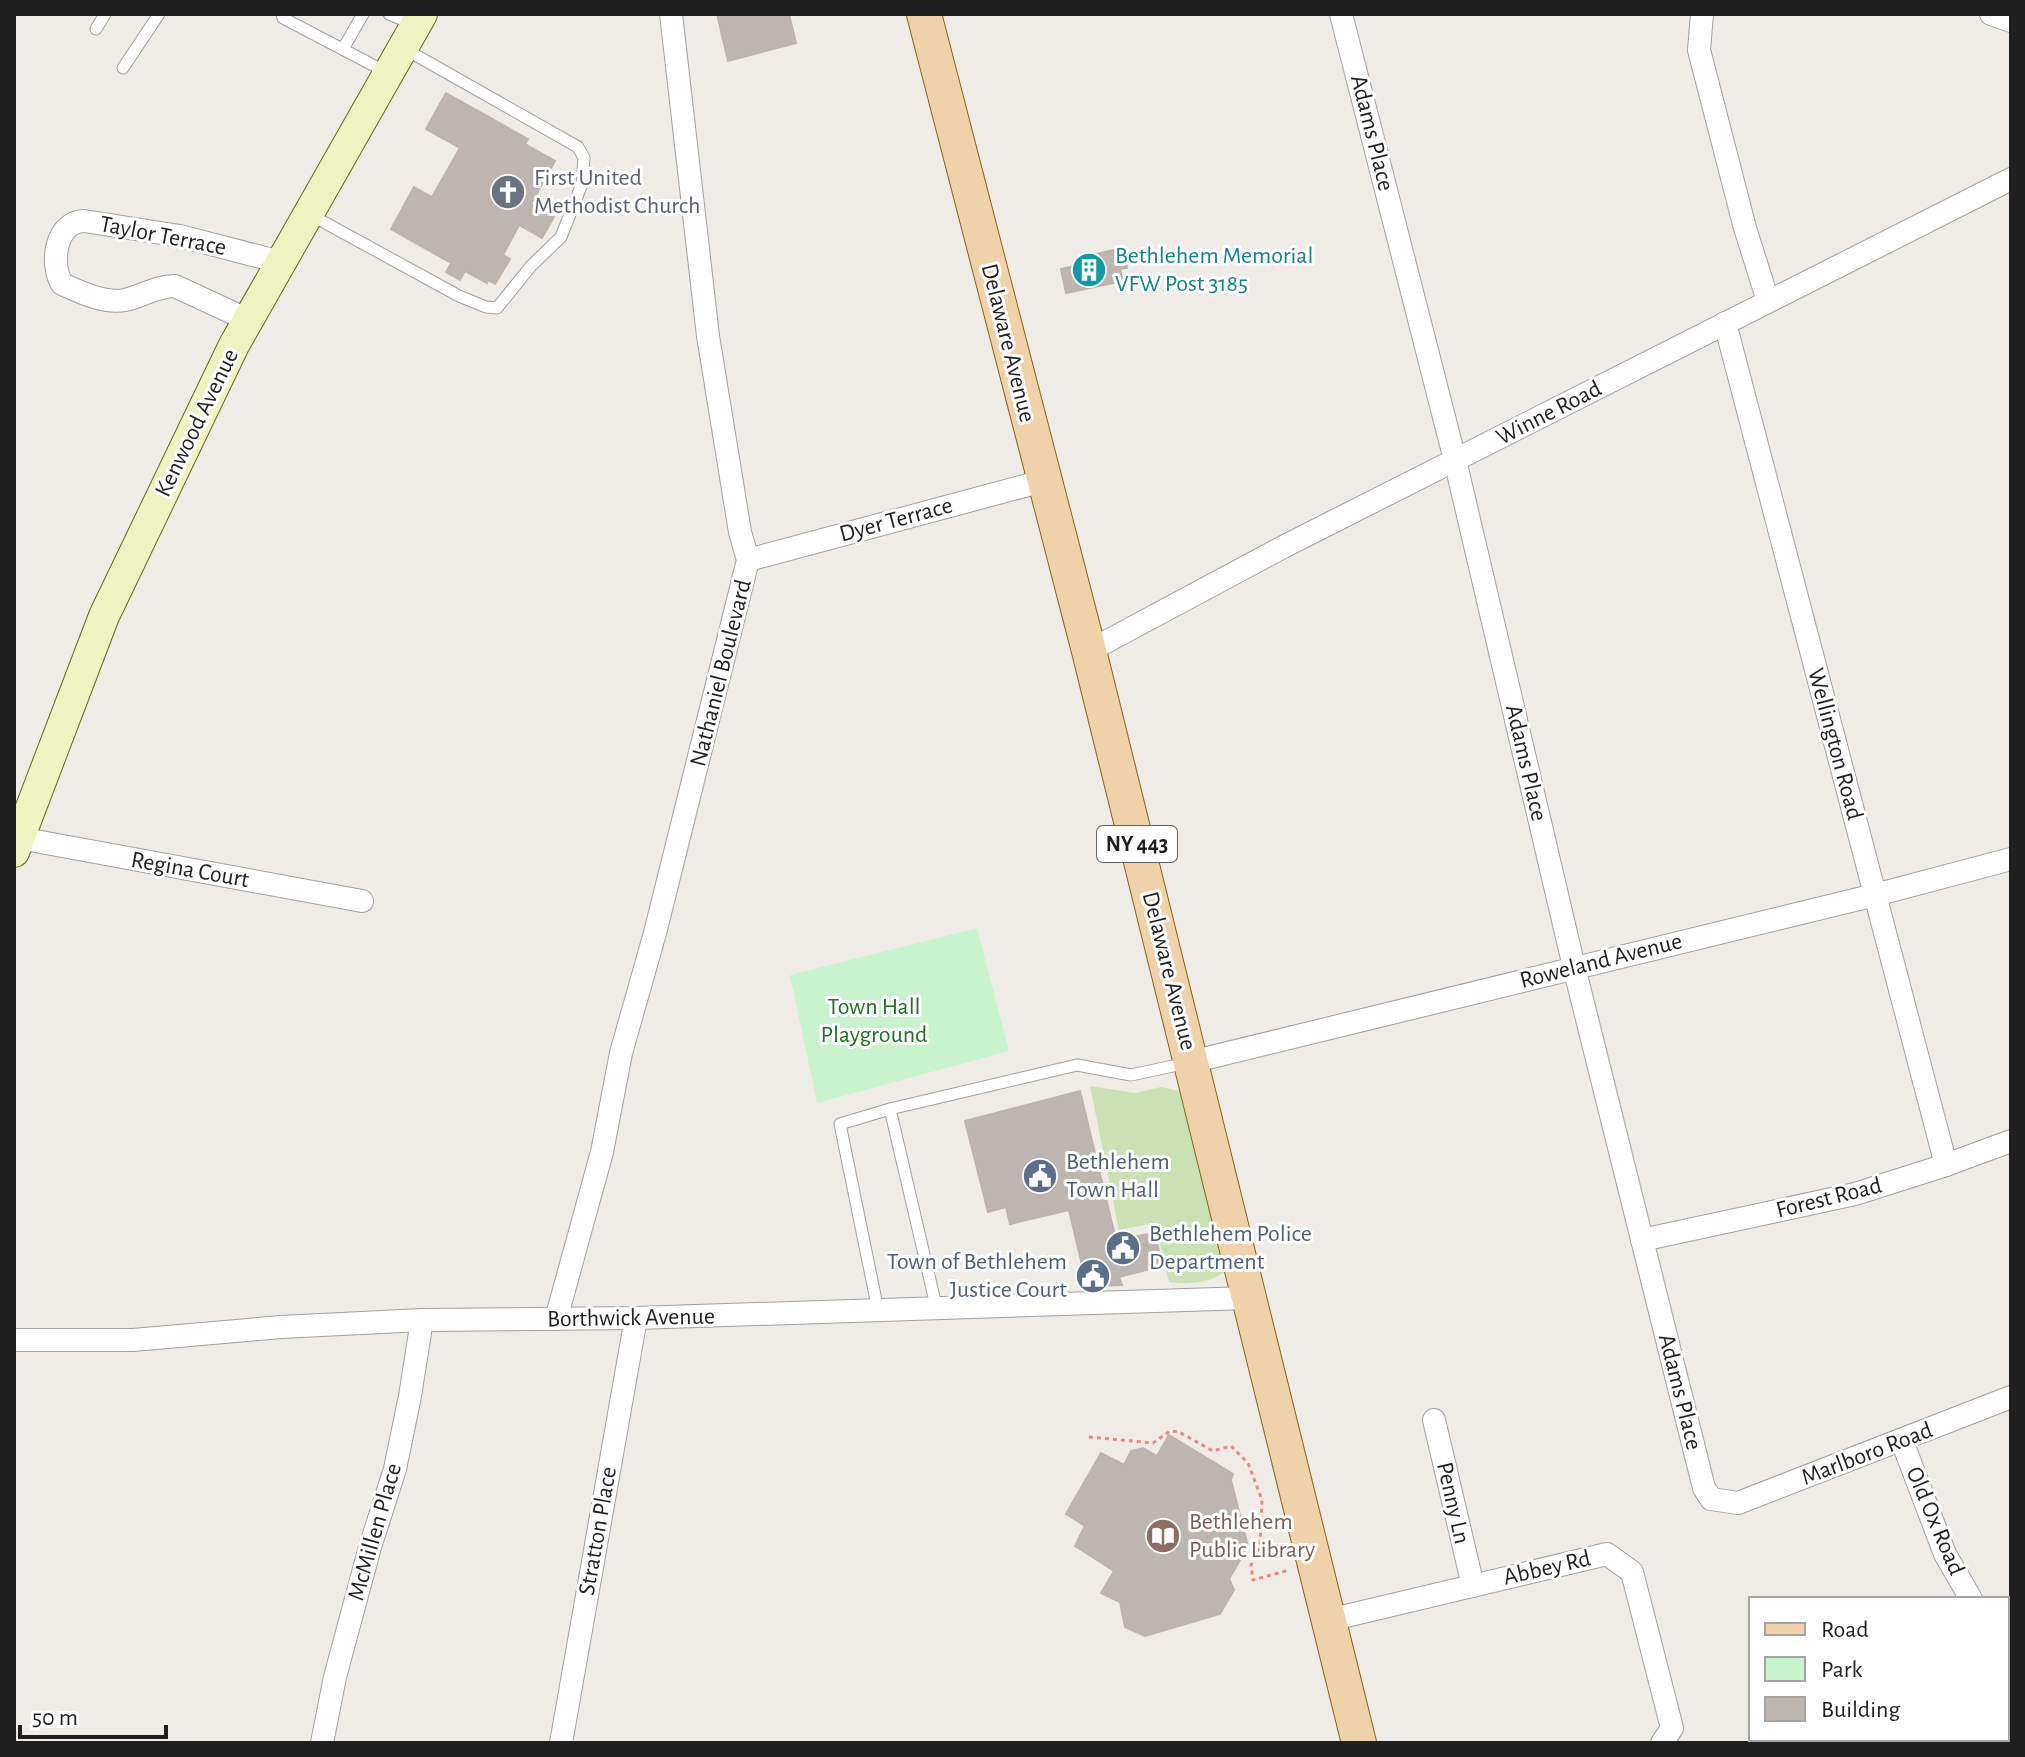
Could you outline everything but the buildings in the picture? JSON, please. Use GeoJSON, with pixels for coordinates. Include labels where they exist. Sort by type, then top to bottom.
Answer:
{"type":"FeatureCollection","features":[{"type":"Feature","properties":{"kind":"main road","name":"Delaware Avenue"},"geometry":{"type":"LineString","coordinates":[[924,14],[1089,651],[1359,1743]]}},
{"type":"Feature","properties":{"kind":"main road","name":"Kenwood Avenue"},"geometry":{"type":"LineString","coordinates":[[16,845],[104,616],[248,320],[404,35]]}},
{"type":"Feature","properties":{"kind":"street","name":"Nathaniel Boulevard"},"geometry":{"type":"LineString","coordinates":[[556,1319],[602,1152],[621,1053],[655,933],[748,560],[740,532],[708,336],[671,14]]}},
{"type":"Feature","properties":{"kind":"street","name":"Adams Place"},"geometry":{"type":"LineString","coordinates":[[1341,14],[1455,460],[1574,967],[1704,1488],[1711,1499],[1722,1502]]}},
{"type":"Feature","properties":{"kind":"street"},"geometry":{"type":"LineString","coordinates":[[1702,14],[1699,50],[1745,228],[1768,301]]}},
{"type":"Feature","properties":{"kind":"street"},"geometry":{"type":"LineString","coordinates":[[1991,14],[2011,21]]}},
{"type":"Feature","properties":{"kind":"street","name":"Winne Road"},"geometry":{"type":"LineString","coordinates":[[1089,651],[1283,547],[2011,179]]}},
{"type":"Feature","properties":{"kind":"street","name":"Taylor Terrace"},"geometry":{"type":"LineString","coordinates":[[248,320],[175,286],[162,286],[123,300],[109,300],[62,284],[56,274],[56,255],[64,230],[76,221],[84,221],[180,236],[280,262]]}},
{"type":"Feature","properties":{"kind":"street","name":"Wellington Road"},"geometry":{"type":"LineString","coordinates":[[1725,323],[1946,1165]]}},
{"type":"Feature","properties":{"kind":"street","name":"Dyer Terrace"},"geometry":{"type":"LineString","coordinates":[[748,560],[1043,481]]}},
{"type":"Feature","properties":{"kind":"street","name":"Regina Court"},"geometry":{"type":"LineString","coordinates":[[16,845],[362,901]]}},
{"type":"Feature","properties":{"kind":"street","name":"Roweland Avenue"},"geometry":{"type":"LineString","coordinates":[[1191,1062],[2011,859]]}},
{"type":"Feature","properties":{"kind":"street","name":"Forest Road"},"geometry":{"type":"LineString","coordinates":[[1642,1240],[1855,1194],[2011,1141]]}},
{"type":"Feature","properties":{"kind":"street","name":"Borthwick Avenue"},"geometry":{"type":"LineString","coordinates":[[14,1340],[133,1340],[281,1327],[422,1320],[937,1310],[1248,1298]]}},
{"type":"Feature","properties":{"kind":"street","name":"Stratton Place"},"geometry":{"type":"LineString","coordinates":[[561,1743],[636,1318]]}},
{"type":"Feature","properties":{"kind":"street","name":"McMillen Place"},"geometry":{"type":"LineString","coordinates":[[322,1743],[335,1677],[370,1547],[395,1469],[422,1320]]}},
{"type":"Feature","properties":{"kind":"street","name":"Marlboro Road"},"geometry":{"type":"LineString","coordinates":[[1722,1502],[1738,1503],[2011,1397]]}},
{"type":"Feature","properties":{"kind":"street","name":"Penny Ln"},"geometry":{"type":"LineString","coordinates":[[1434,1420],[1473,1586]]}},
{"type":"Feature","properties":{"kind":"street","name":"Old Ox Road"},"geometry":{"type":"LineString","coordinates":[[1902,1441],[1945,1554],[1970,1597]]}},
{"type":"Feature","properties":{"kind":"street","name":"Abbey Rd"},"geometry":{"type":"LineString","coordinates":[[1329,1620],[1607,1554],[1632,1572],[1672,1728],[1662,1743]]}},
{"type":"Feature","properties":{"kind":"lane"},"geometry":{"type":"LineString","coordinates":[[96,29],[105,14]]}},
{"type":"Feature","properties":{"kind":"lane"},"geometry":{"type":"LineString","coordinates":[[123,68],[159,14]]}},
{"type":"Feature","properties":{"kind":"lane"},"geometry":{"type":"LineString","coordinates":[[282,14],[283,18],[343,49],[404,35],[578,147],[584,158],[582,184],[561,237],[531,266],[497,308],[459,296],[308,213]]}},
{"type":"Feature","properties":{"kind":"lane"},"geometry":{"type":"LineString","coordinates":[[343,49],[363,14]]}},
{"type":"Feature","properties":{"kind":"lane"},"geometry":{"type":"LineString","coordinates":[[878,1311],[840,1124],[890,1109],[1077,1065],[1131,1075],[1191,1062]]}},
{"type":"Feature","properties":{"kind":"lane"},"geometry":{"type":"LineString","coordinates":[[890,1109],[937,1310]]}},
{"type":"Feature","properties":{"kind":"path"},"geometry":{"type":"LineString","coordinates":[[1089,1437],[1153,1443],[1170,1431],[1179,1432],[1213,1451],[1231,1446],[1248,1463],[1262,1500],[1260,1546],[1251,1565],[1253,1580],[1297,1568]]}},
{"type":"Feature","properties":{"kind":"green space","name":"Town Hall Playground"},"geometry":{"type":"Polygon","coordinates":[[[977,928],[1009,1051],[817,1103],[790,975],[977,928]]]}},
{"type":"Feature","properties":{"kind":"green space"},"geometry":{"type":"Polygon","coordinates":[[[1090,1086],[1135,1093],[1161,1087],[1183,1092],[1228,1270],[1200,1282],[1169,1282],[1155,1223],[1119,1230],[1090,1086]]]}},
{"type":"Feature","properties":{"kind":"waterway"},"geometry":{"type":"LineString","coordinates":[[1790,1743],[1794,1741]]}},
{"type":"Feature","properties":{"kind":"place","name":"First United Methodist Church"},"geometry":{"type":"Point","coordinates":[508,192]}},
{"type":"Feature","properties":{"kind":"place","name":"Bethlehem Memorial VFW Post 3185"},"geometry":{"type":"Point","coordinates":[1089,270]}},
{"type":"Feature","properties":{"kind":"place","name":"Bethlehem Town Hall"},"geometry":{"type":"Point","coordinates":[1040,1176]}},
{"type":"Feature","properties":{"kind":"place","name":"Bethlehem Police Department"},"geometry":{"type":"Point","coordinates":[1123,1248]}},
{"type":"Feature","properties":{"kind":"place","name":"Town of Bethlehem Justice Court"},"geometry":{"type":"Point","coordinates":[1093,1276]}},
{"type":"Feature","properties":{"kind":"place","name":"Bethlehem Public Library"},"geometry":{"type":"Point","coordinates":[1163,1536]}}]}
